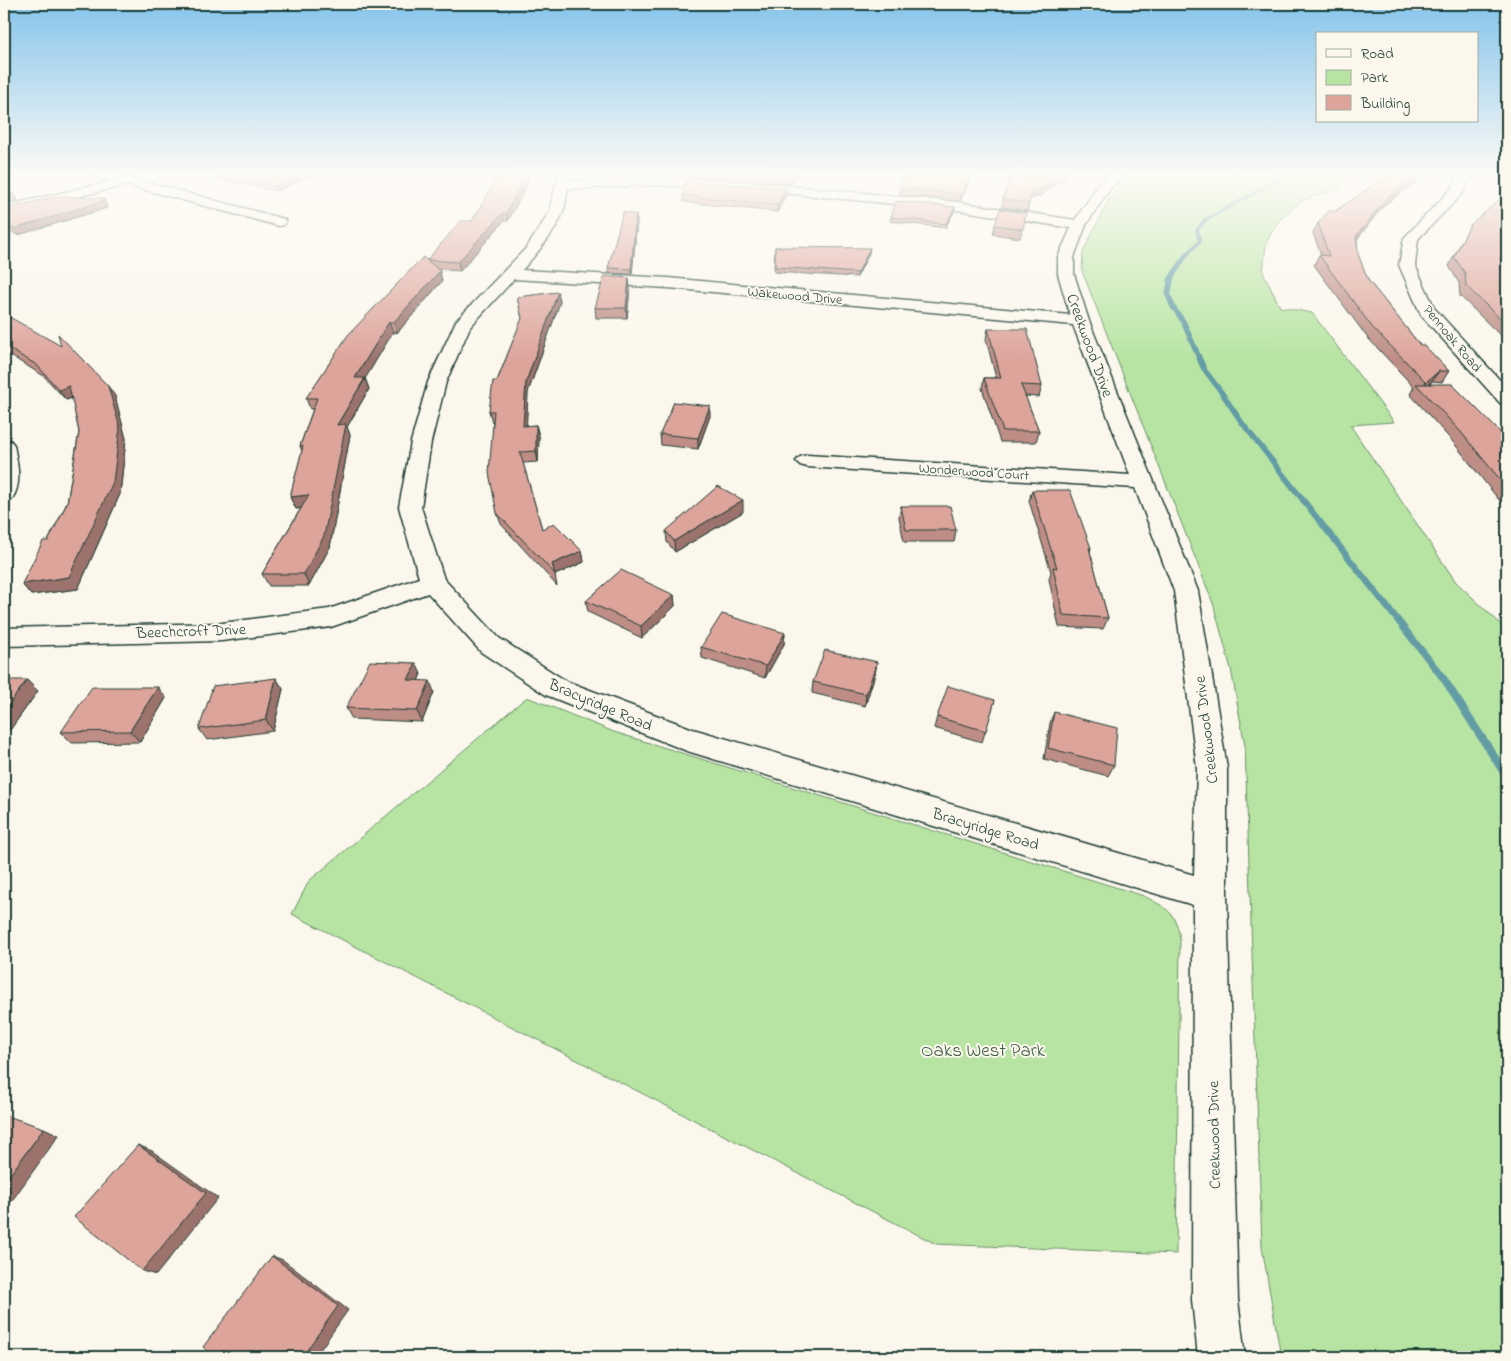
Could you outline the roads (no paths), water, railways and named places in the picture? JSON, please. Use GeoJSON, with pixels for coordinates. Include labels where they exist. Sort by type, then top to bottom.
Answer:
{"type":"FeatureCollection","features":[{"type":"Feature","properties":{"kind":"street","name":"Bracyridge Road"},"geometry":{"type":"LineString","coordinates":[[541,237],[532,250],[462,325],[436,382],[423,433],[410,507],[432,582],[490,645],[556,688],[686,739],[1210,895]]}},
{"type":"Feature","properties":{"kind":"street","name":"Creekwood Drive"},"geometry":{"type":"LineString","coordinates":[[1074,237],[1066,257],[1066,274],[1080,321],[1186,591],[1212,768],[1210,895],[1215,1300],[1222,1357]]}},
{"type":"Feature","properties":{"kind":"street","name":"Pennoak Road"},"geometry":{"type":"LineString","coordinates":[[1412,237],[1407,265],[1427,311],[1507,399]]}},
{"type":"Feature","properties":{"kind":"street","name":"Wakewood Drive"},"geometry":{"type":"LineString","coordinates":[[510,274],[668,283],[1080,321]]}},
{"type":"Feature","properties":{"kind":"street"},"geometry":{"type":"LineString","coordinates":[[4,445],[8,477],[4,494]]}},
{"type":"Feature","properties":{"kind":"street","name":"Wonderwood Court"},"geometry":{"type":"LineString","coordinates":[[807,461],[1142,482]]}},
{"type":"Feature","properties":{"kind":"street","name":"Beechcroft Drive"},"geometry":{"type":"LineString","coordinates":[[4,637],[222,632],[331,618],[432,582]]}},
{"type":"Feature","properties":{"kind":"waterway"},"geometry":{"type":"LineString","coordinates":[[1199,237],[1200,241],[1187,254],[1171,278],[1168,295],[1173,307],[1183,321],[1204,369],[1241,422],[1444,679],[1507,777]]}},
{"type":"Feature","properties":{"kind":"park label","name":"Oaks West Park"},"geometry":{"type":"Point","coordinates":[983,1049]}}]}
